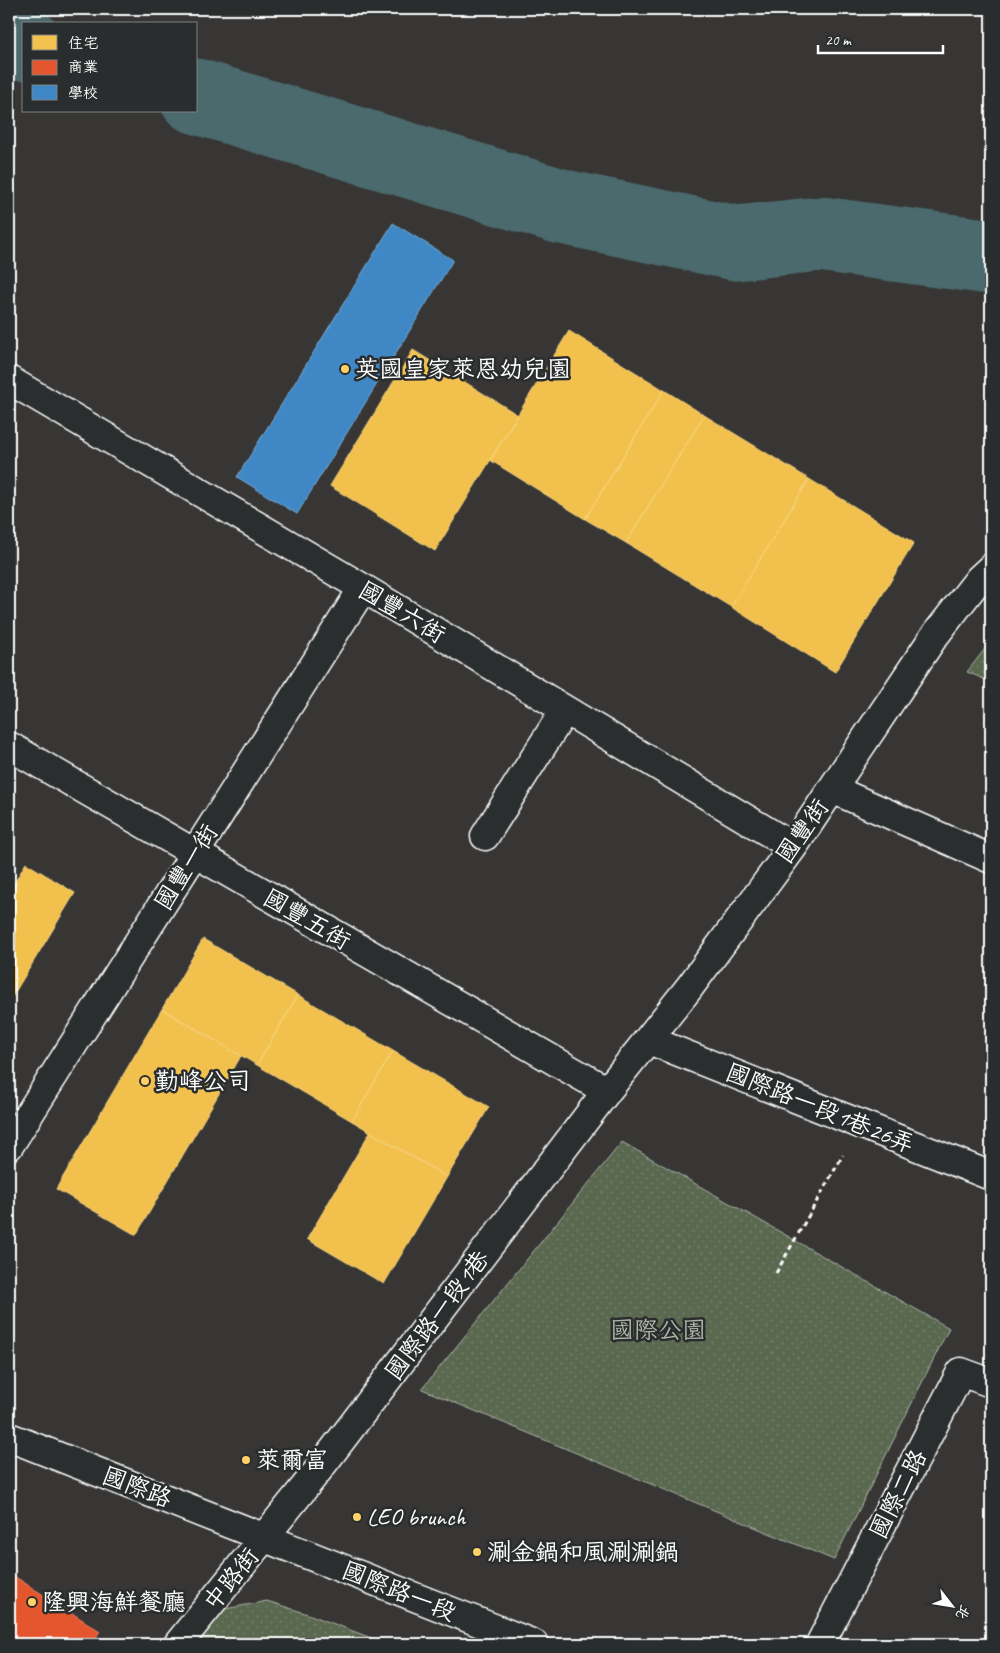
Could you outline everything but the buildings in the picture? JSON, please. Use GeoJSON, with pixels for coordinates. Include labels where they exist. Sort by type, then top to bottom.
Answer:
{"type":"FeatureCollection","features":[{"type":"Feature","properties":{"kind":"street","name":"國豐六街"},"geometry":{"type":"LineString","coordinates":[[9,380],[363,588],[793,846]]}},
{"type":"Feature","properties":{"kind":"street","name":"國豐街"},"geometry":{"type":"LineString","coordinates":[[607,1091],[649,1040],[793,846],[934,638],[979,579],[991,568]]}},
{"type":"Feature","properties":{"kind":"street","name":"國豐一街"},"geometry":{"type":"LineString","coordinates":[[10,1141],[363,588]]}},
{"type":"Feature","properties":{"kind":"street"},"geometry":{"type":"LineString","coordinates":[[485,836],[565,710]]}},
{"type":"Feature","properties":{"kind":"street","name":"國豐五街"},"geometry":{"type":"LineString","coordinates":[[9,746],[607,1091]]}},
{"type":"Feature","properties":{"kind":"street"},"geometry":{"type":"LineString","coordinates":[[832,789],[991,859]]}},
{"type":"Feature","properties":{"kind":"street","name":"國際路一段1巷26弄"},"geometry":{"type":"LineString","coordinates":[[649,1040],[991,1176]]}},
{"type":"Feature","properties":{"kind":"street","name":"國際路一段1巷"},"geometry":{"type":"LineString","coordinates":[[265,1538],[607,1091]]}},
{"type":"Feature","properties":{"kind":"street","name":"國際二路"},"geometry":{"type":"LineString","coordinates":[[820,1644],[961,1372],[991,1383]]}},
{"type":"Feature","properties":{"kind":"street","name":"國際路"},"geometry":{"type":"LineString","coordinates":[[9,1437],[265,1538]]}},
{"type":"Feature","properties":{"kind":"street","name":"中路街"},"geometry":{"type":"LineString","coordinates":[[178,1644],[265,1538]]}},
{"type":"Feature","properties":{"kind":"street","name":"國際路一段"},"geometry":{"type":"LineString","coordinates":[[265,1538],[534,1644]]}},
{"type":"Feature","properties":{"kind":"path"},"geometry":{"type":"LineString","coordinates":[[776,1273],[861,1124]]}},
{"type":"Feature","properties":{"kind":"green space"},"geometry":{"type":"Polygon","coordinates":[[[991,641],[991,682],[967,672],[991,641]]]}},
{"type":"Feature","properties":{"kind":"green space","name":"國際公園"},"geometry":{"type":"Polygon","coordinates":[[[622,1142],[949,1328],[834,1560],[422,1389],[622,1142]]]}},
{"type":"Feature","properties":{"kind":"green space"},"geometry":{"type":"Polygon","coordinates":[[[267,1601],[308,1614],[387,1644],[196,1644],[225,1609],[267,1601]]]}},
{"type":"Feature","properties":{"kind":"waterway"},"geometry":{"type":"LineString","coordinates":[[9,39],[22,42]]}},
{"type":"Feature","properties":{"kind":"waterway"},"geometry":{"type":"LineString","coordinates":[[198,97],[563,207],[736,243],[820,234],[991,257]]}},
{"type":"Feature","properties":{"kind":"place","name":"英國皇家萊恩幼兒園"},"geometry":{"type":"Point","coordinates":[345,369]}},
{"type":"Feature","properties":{"kind":"place","name":"勤峰公司"},"geometry":{"type":"Point","coordinates":[145,1081]}},
{"type":"Feature","properties":{"kind":"place","name":"萊爾富"},"geometry":{"type":"Point","coordinates":[246,1460]}},
{"type":"Feature","properties":{"kind":"place","name":"LEO brunch"},"geometry":{"type":"Point","coordinates":[357,1517]}},
{"type":"Feature","properties":{"kind":"place","name":"涮金鍋和風涮涮鍋"},"geometry":{"type":"Point","coordinates":[477,1552]}},
{"type":"Feature","properties":{"kind":"place","name":"隆興海鮮餐廳"},"geometry":{"type":"Point","coordinates":[32,1602]}}]}
